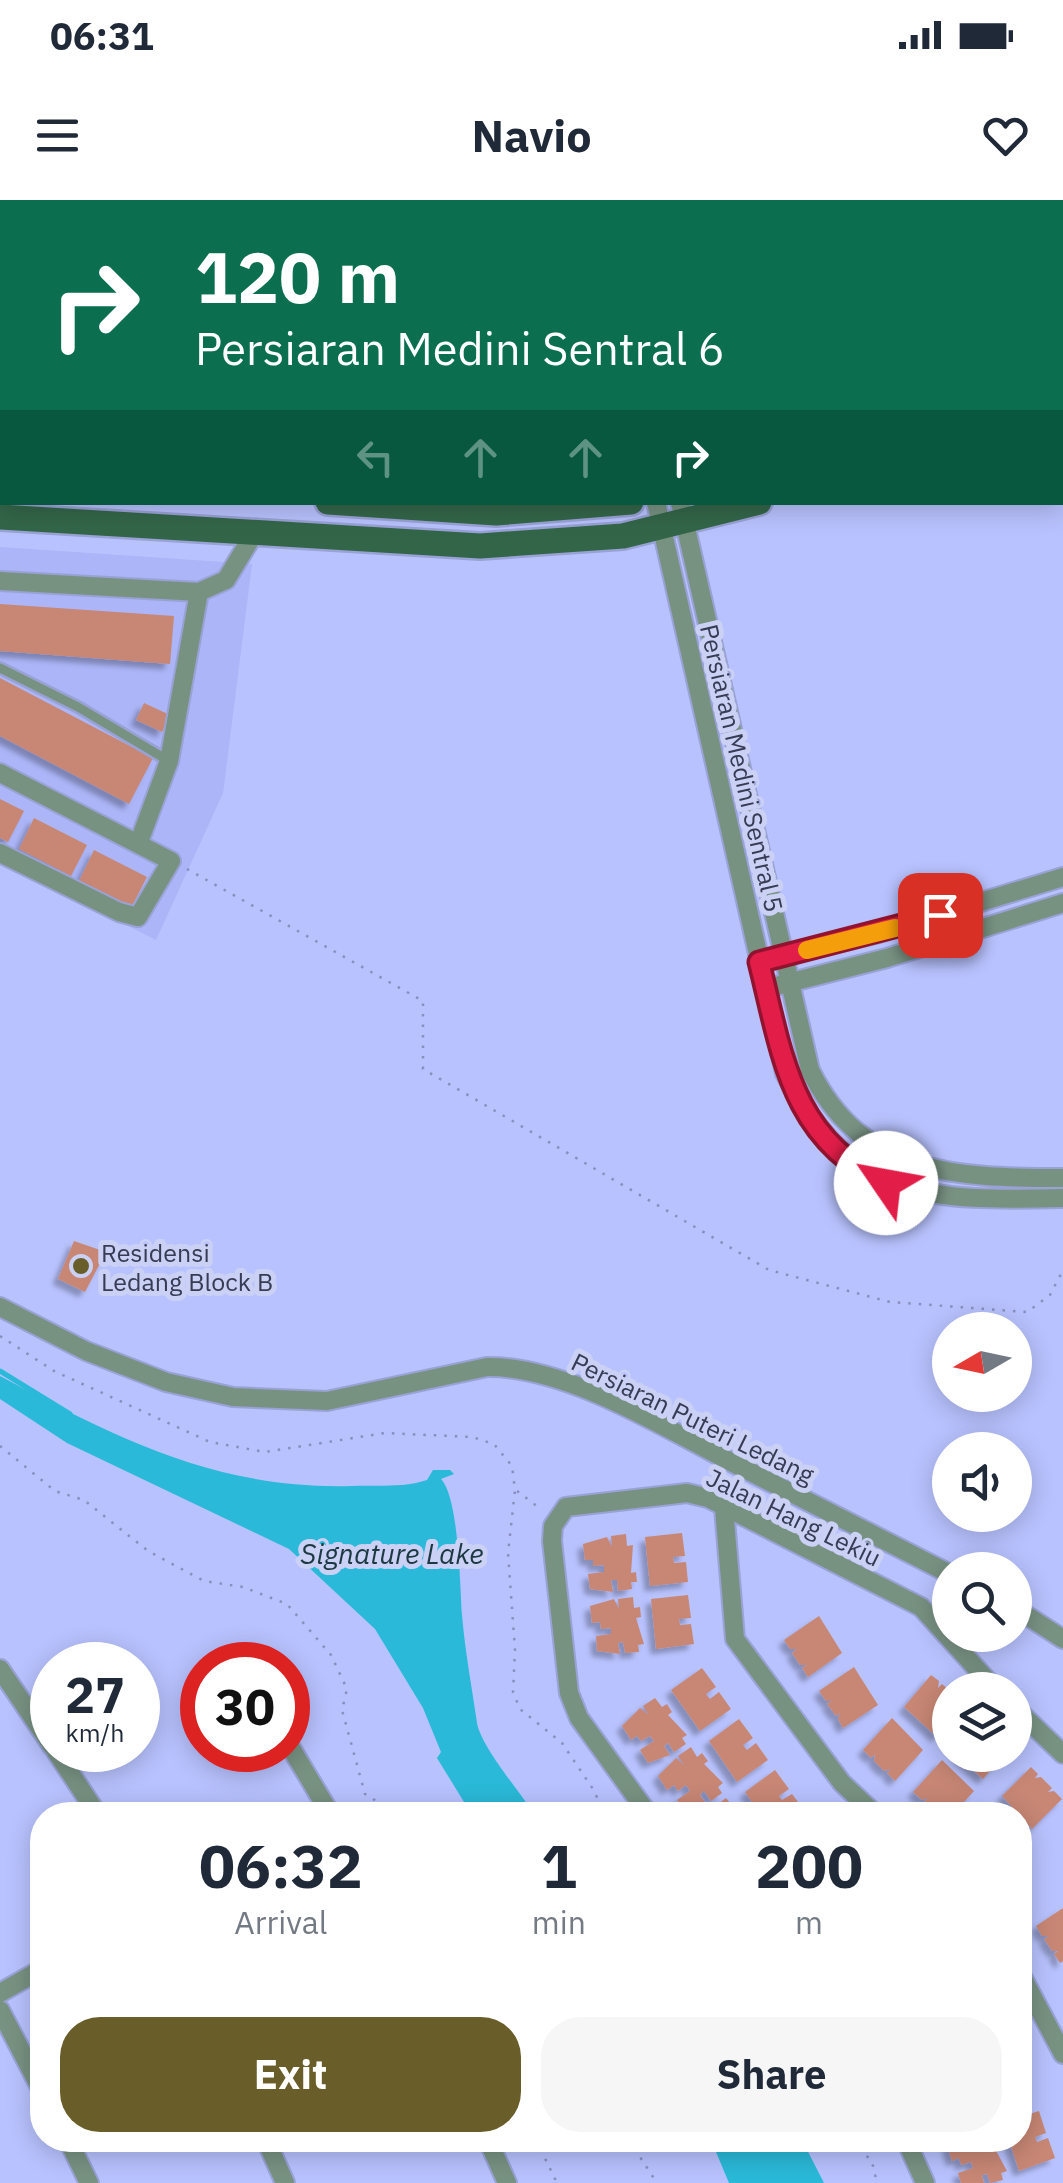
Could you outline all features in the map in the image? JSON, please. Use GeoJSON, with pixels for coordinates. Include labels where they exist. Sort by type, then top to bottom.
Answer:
{"type":"FeatureCollection","features":[{"type":"Feature","properties":{"kind":"main road"},"geometry":{"type":"LineString","coordinates":[[374,505],[496,513],[594,505]]}},
{"type":"Feature","properties":{"kind":"main road"},"geometry":{"type":"LineString","coordinates":[[0,517],[480,546],[622,536],[671,514],[737,505]]}},
{"type":"Feature","properties":{"kind":"street","name":"Persiaran Medini Sentral 5"},"geometry":{"type":"LineString","coordinates":[[671,514],[810,1070],[824,1099],[843,1122],[872,1146],[900,1160],[982,1178],[1063,1178]]}},
{"type":"Feature","properties":{"kind":"street","name":"Persiaran Medini Sentral 5"},"geometry":{"type":"LineString","coordinates":[[671,514],[759,962],[785,1073],[803,1109],[824,1136],[868,1174],[886,1183],[979,1200],[1063,1198]]}},
{"type":"Feature","properties":{"kind":"street"},"geometry":{"type":"LineString","coordinates":[[0,581],[199,592],[226,580],[255,532]]}},
{"type":"Feature","properties":{"kind":"street"},"geometry":{"type":"LineString","coordinates":[[139,842],[169,761],[199,592]]}},
{"type":"Feature","properties":{"kind":"street"},"geometry":{"type":"LineString","coordinates":[[0,774],[171,861],[138,916],[120,912],[0,853]]}},
{"type":"Feature","properties":{"kind":"street"},"geometry":{"type":"LineString","coordinates":[[759,962],[879,933],[1063,878]]}},
{"type":"Feature","properties":{"kind":"street"},"geometry":{"type":"LineString","coordinates":[[766,988],[887,958],[1063,904]]}},
{"type":"Feature","properties":{"kind":"street","name":"Persiaran Puteri Ledang"},"geometry":{"type":"LineString","coordinates":[[0,1306],[102,1358],[166,1382],[234,1397],[327,1401],[487,1368],[513,1367],[554,1378],[644,1417],[932,1565]]}},
{"type":"Feature","properties":{"kind":"street","name":"Jalan Hang Lekiu"},"geometry":{"type":"LineString","coordinates":[[556,1520],[566,1508],[580,1504],[687,1493],[921,1607],[980,1672]]}},
{"type":"Feature","properties":{"kind":"street"},"geometry":{"type":"LineString","coordinates":[[724,1508],[736,1638],[842,1783],[862,1802]]}},
{"type":"Feature","properties":{"kind":"street"},"geometry":{"type":"LineString","coordinates":[[556,1520],[552,1540],[569,1694],[579,1718],[640,1802]]}},
{"type":"Feature","properties":{"kind":"street"},"geometry":{"type":"LineString","coordinates":[[1032,1619],[1063,1639]]}},
{"type":"Feature","properties":{"kind":"street"},"geometry":{"type":"LineString","coordinates":[[0,1669],[30,1713]]}},
{"type":"Feature","properties":{"kind":"street"},"geometry":{"type":"LineString","coordinates":[[1032,1724],[1063,1754]]}},
{"type":"Feature","properties":{"kind":"street"},"geometry":{"type":"LineString","coordinates":[[70,1772],[89,1802]]}},
{"type":"Feature","properties":{"kind":"street"},"geometry":{"type":"LineString","coordinates":[[305,1772],[323,1802]]}},
{"type":"Feature","properties":{"kind":"street"},"geometry":{"type":"LineString","coordinates":[[0,1993],[30,1976]]}},
{"type":"Feature","properties":{"kind":"street"},"geometry":{"type":"LineString","coordinates":[[1032,1996],[1063,2054]]}},
{"type":"Feature","properties":{"kind":"street"},"geometry":{"type":"LineString","coordinates":[[0,2010],[30,2068]]}},
{"type":"Feature","properties":{"kind":"street"},"geometry":{"type":"LineString","coordinates":[[74,2152],[89,2183]]}},
{"type":"Feature","properties":{"kind":"street"},"geometry":{"type":"LineString","coordinates":[[271,2152],[285,2183]]}},
{"type":"Feature","properties":{"kind":"street"},"geometry":{"type":"LineString","coordinates":[[493,2152],[507,2183]]}},
{"type":"Feature","properties":{"kind":"street"},"geometry":{"type":"LineString","coordinates":[[911,2152],[924,2183]]}},
{"type":"Feature","properties":{"kind":"lane"},"geometry":{"type":"LineString","coordinates":[[0,668],[78,707],[169,761]]}},
{"type":"Feature","properties":{"kind":"path"},"geometry":{"type":"LineString","coordinates":[[171,861],[423,1001],[423,1069],[769,1270],[890,1302],[1028,1312],[1050,1295],[1063,1270]]}},
{"type":"Feature","properties":{"kind":"path"},"geometry":{"type":"LineString","coordinates":[[0,1336],[54,1371],[210,1442],[265,1452],[385,1432],[472,1437],[494,1444],[512,1466],[515,1490],[508,1553],[516,1650],[513,1692],[520,1710],[562,1743],[598,1802]]}},
{"type":"Feature","properties":{"kind":"path"},"geometry":{"type":"LineString","coordinates":[[0,1446],[56,1492],[84,1500],[148,1551],[204,1581],[243,1588],[287,1604],[331,1655],[347,1689],[342,1710],[365,1794],[378,1802]]}},
{"type":"Feature","properties":{"kind":"path"},"geometry":{"type":"LineString","coordinates":[[515,1490],[556,1520]]}},
{"type":"Feature","properties":{"kind":"path"},"geometry":{"type":"LineString","coordinates":[[542,2152],[557,2183]]}},
{"type":"Feature","properties":{"kind":"path"},"geometry":{"type":"LineString","coordinates":[[637,2152],[657,2183]]}},
{"type":"Feature","properties":{"kind":"path"},"geometry":{"type":"LineString","coordinates":[[863,2152],[872,2162],[877,2183]]}},
{"type":"Feature","properties":{"kind":"shaded area"},"geometry":{"type":"Polygon","coordinates":[[[0,547],[252,564],[223,793],[156,940],[0,861],[0,547]]]}},
{"type":"Feature","properties":{"kind":"water","name":"Signature Lake"},"geometry":{"type":"Polygon","coordinates":[[[0,1376],[126,1439],[211,1469],[256,1479],[303,1485],[390,1486],[427,1480],[433,1470],[450,1470],[454,1474],[441,1479],[455,1523],[463,1629],[477,1723],[493,1757],[526,1802],[464,1802],[437,1758],[441,1752],[423,1708],[375,1629],[289,1549],[67,1443],[0,1399],[0,1376]]]}},
{"type":"Feature","properties":{"kind":"water"},"geometry":{"type":"Polygon","coordinates":[[[716,2152],[808,2152],[824,2183],[729,2183],[716,2152]]]}},
{"type":"Feature","properties":{"kind":"building"},"geometry":{"type":"Polygon","coordinates":[[[0,604],[174,616],[170,664],[0,651],[0,604]]]}},
{"type":"Feature","properties":{"kind":"building"},"geometry":{"type":"Polygon","coordinates":[[[0,678],[153,758],[129,804],[0,736],[0,678]]]}},
{"type":"Feature","properties":{"kind":"building"},"geometry":{"type":"Polygon","coordinates":[[[144,703],[170,715],[162,732],[136,720],[144,703]]]}},
{"type":"Feature","properties":{"kind":"building"},"geometry":{"type":"Polygon","coordinates":[[[0,799],[24,811],[8,842],[0,838],[0,799]]]}},
{"type":"Feature","properties":{"kind":"building"},"geometry":{"type":"Polygon","coordinates":[[[34,818],[87,845],[71,876],[19,849],[34,818]]]}},
{"type":"Feature","properties":{"kind":"building"},"geometry":{"type":"Polygon","coordinates":[[[94,850],[147,877],[131,908],[79,881],[94,850]]]}},
{"type":"Feature","properties":{"kind":"building","name":"Residensi Ledang Block B"},"geometry":{"type":"Polygon","coordinates":[[[74,1241],[106,1252],[85,1292],[58,1279],[74,1241]]]}},
{"type":"Feature","properties":{"kind":"building"},"geometry":{"type":"Polygon","coordinates":[[[682,1533],[685,1556],[673,1557],[674,1563],[686,1562],[688,1582],[650,1586],[645,1537],[682,1533]]]}},
{"type":"Feature","properties":{"kind":"building"},"geometry":{"type":"Polygon","coordinates":[[[626,1534],[627,1546],[633,1545],[631,1573],[636,1572],[637,1582],[631,1582],[632,1589],[618,1591],[617,1580],[611,1580],[613,1592],[590,1589],[588,1574],[604,1572],[604,1565],[593,1566],[593,1560],[585,1560],[583,1544],[607,1537],[612,1547],[611,1536],[626,1534]]]}},
{"type":"Feature","properties":{"kind":"building"},"geometry":{"type":"Polygon","coordinates":[[[688,1595],[691,1618],[679,1619],[680,1625],[691,1624],[694,1644],[656,1649],[651,1599],[688,1595]]]}},
{"type":"Feature","properties":{"kind":"building"},"geometry":{"type":"Polygon","coordinates":[[[633,1597],[634,1608],[640,1607],[641,1617],[636,1618],[644,1644],[638,1645],[639,1652],[625,1653],[623,1642],[618,1643],[620,1654],[597,1651],[596,1636],[611,1634],[611,1628],[601,1629],[600,1622],[592,1623],[590,1606],[614,1599],[619,1609],[618,1599],[633,1597]]]}},
{"type":"Feature","properties":{"kind":"building"},"geometry":{"type":"Polygon","coordinates":[[[819,1616],[842,1653],[808,1677],[802,1668],[807,1665],[800,1665],[792,1653],[797,1649],[790,1649],[784,1640],[819,1616]]]}},
{"type":"Feature","properties":{"kind":"building"},"geometry":{"type":"Polygon","coordinates":[[[854,1667],[878,1705],[843,1728],[838,1719],[840,1713],[836,1716],[827,1704],[832,1701],[826,1701],[819,1691],[854,1667]]]}},
{"type":"Feature","properties":{"kind":"building"},"geometry":{"type":"Polygon","coordinates":[[[702,1668],[716,1687],[706,1694],[710,1699],[719,1692],[731,1709],[700,1731],[671,1690],[702,1668]]]}},
{"type":"Feature","properties":{"kind":"building"},"geometry":{"type":"Polygon","coordinates":[[[931,1675],[932,1676],[932,1732],[904,1707],[931,1675]]]}},
{"type":"Feature","properties":{"kind":"building"},"geometry":{"type":"Polygon","coordinates":[[[655,1698],[662,1707],[667,1704],[672,1712],[668,1715],[687,1735],[682,1738],[686,1744],[674,1752],[668,1743],[664,1746],[670,1755],[648,1763],[640,1750],[654,1741],[650,1736],[641,1741],[637,1736],[631,1740],[622,1726],[640,1708],[649,1715],[643,1706],[655,1698]]]}},
{"type":"Feature","properties":{"kind":"building"},"geometry":{"type":"Polygon","coordinates":[[[892,1718],[923,1750],[895,1781],[887,1773],[891,1769],[884,1771],[874,1761],[875,1754],[871,1758],[863,1750],[892,1718]]]}},
{"type":"Feature","properties":{"kind":"building"},"geometry":{"type":"Polygon","coordinates":[[[739,1719],[753,1738],[743,1745],[747,1750],[756,1743],[768,1760],[737,1782],[709,1741],[739,1719]]]}},
{"type":"Feature","properties":{"kind":"building"},"geometry":{"type":"Polygon","coordinates":[[[691,1747],[697,1757],[702,1753],[708,1761],[704,1764],[723,1783],[718,1787],[722,1793],[711,1801],[704,1791],[700,1795],[705,1802],[678,1802],[690,1791],[686,1785],[678,1791],[674,1785],[667,1790],[658,1776],[676,1758],[684,1765],[678,1756],[691,1747]]]}},
{"type":"Feature","properties":{"kind":"building"},"geometry":{"type":"Polygon","coordinates":[[[1032,1768],[1038,1774],[1035,1778],[1041,1777],[1052,1788],[1048,1792],[1054,1791],[1062,1799],[1032,1829],[1032,1802],[1007,1802],[1002,1796],[1032,1768]]]}},
{"type":"Feature","properties":{"kind":"building"},"geometry":{"type":"Polygon","coordinates":[[[775,1770],[789,1789],[779,1796],[782,1800],[792,1794],[798,1802],[752,1802],[745,1792],[775,1770]]]}},
{"type":"Feature","properties":{"kind":"building"},"geometry":{"type":"Polygon","coordinates":[[[932,1771],[954,1772],[974,1791],[964,1802],[922,1800],[913,1792],[932,1771]]]}},
{"type":"Feature","properties":{"kind":"building"},"geometry":{"type":"Polygon","coordinates":[[[1063,1908],[1060,1963],[1054,1954],[1058,1951],[1052,1951],[1044,1939],[1049,1936],[1042,1936],[1036,1926],[1063,1908]]]}},
{"type":"Feature","properties":{"kind":"building"},"geometry":{"type":"Polygon","coordinates":[[[1039,2111],[1046,2133],[1035,2137],[1037,2142],[1048,2138],[1055,2158],[1019,2171],[1013,2152],[1032,2152],[1032,2113],[1039,2111]]]}},
{"type":"Feature","properties":{"kind":"building"},"geometry":{"type":"Polygon","coordinates":[[[949,2152],[997,2152],[1007,2171],[1001,2173],[1003,2180],[990,2183],[987,2174],[982,2175],[984,2183],[961,2183],[958,2173],[973,2168],[971,2162],[961,2165],[959,2158],[952,2161],[949,2152]]]}},
{"type":"Feature","properties":{"kind":"waterway"},"geometry":{"type":"LineString","coordinates":[[0,1371],[70,1414]]}},
{"type":"Feature","properties":{"kind":"slow traffic"},"geometry":{"type":"LineString","coordinates":[[807,950],[895,928]]}},
{"type":"Feature","properties":{"kind":"place","name":"Residensi Ledang Block B"},"geometry":{"type":"Point","coordinates":[81,1266]}},
{"type":"Feature","properties":{"kind":"route"},"geometry":{"type":"LineString","coordinates":[[886,1183],[849,1160],[803,1109],[785,1073],[759,962],[940,915]]}}]}
